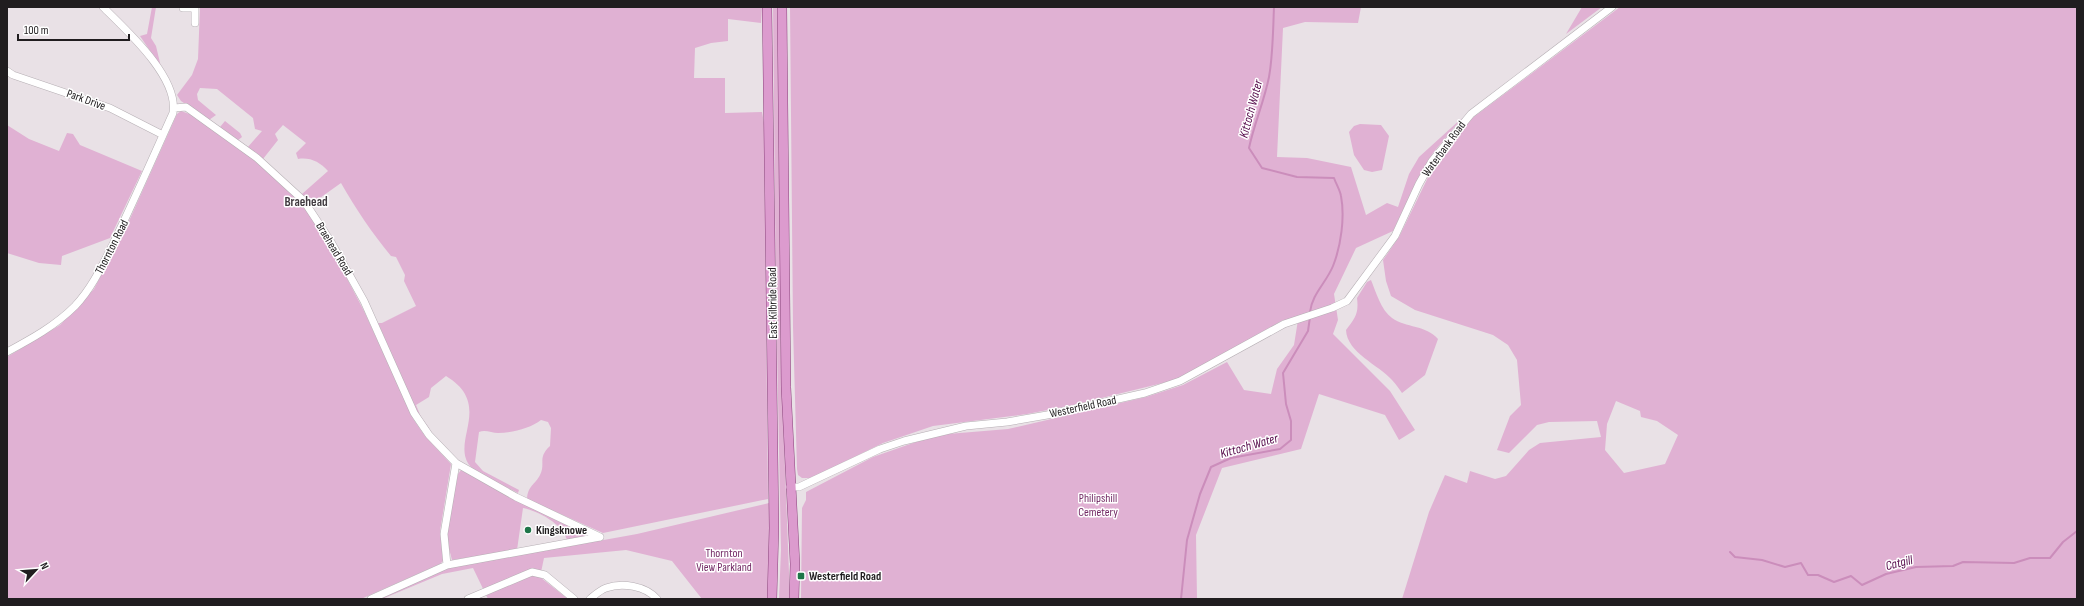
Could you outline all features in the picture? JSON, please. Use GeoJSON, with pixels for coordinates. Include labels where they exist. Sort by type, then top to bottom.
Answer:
{"type":"FeatureCollection","features":[{"type":"Feature","properties":{"kind":"main road","name":"East Kilbride Road"},"geometry":{"type":"LineString","coordinates":[[767,7],[774,528],[772,599]]}},
{"type":"Feature","properties":{"kind":"main road","name":"East Kilbride Road"},"geometry":{"type":"LineString","coordinates":[[782,7],[786,351],[790,487],[795,564],[794,599]]}},
{"type":"Feature","properties":{"kind":"street"},"geometry":{"type":"LineString","coordinates":[[103,7],[143,46],[165,79],[174,108]]}},
{"type":"Feature","properties":{"kind":"street","name":"Waterbank Road"},"geometry":{"type":"LineString","coordinates":[[1298,320],[1347,301],[1395,236],[1419,184],[1432,161],[1471,114],[1612,7]]}},
{"type":"Feature","properties":{"kind":"street"},"geometry":{"type":"LineString","coordinates":[[183,8],[195,8],[195,23]]}},
{"type":"Feature","properties":{"kind":"street","name":"Park Drive"},"geometry":{"type":"LineString","coordinates":[[7,71],[13,75],[110,108],[163,135]]}},
{"type":"Feature","properties":{"kind":"street","name":"Braehead Road"},"geometry":{"type":"LineString","coordinates":[[174,108],[186,107],[192,111],[257,158],[304,201],[331,242],[364,301],[420,424],[456,463],[516,497],[600,537],[447,565]]}},
{"type":"Feature","properties":{"kind":"street","name":"Thornton Road"},"geometry":{"type":"LineString","coordinates":[[7,352],[49,328],[62,318],[76,305],[93,284],[139,192],[174,108]]}},
{"type":"Feature","properties":{"kind":"street","name":"Westerfield Road"},"geometry":{"type":"LineString","coordinates":[[790,487],[799,486],[880,449],[904,441],[966,426],[1007,422],[1047,415],[1145,393],[1180,381],[1284,324],[1298,320]]}},
{"type":"Feature","properties":{"kind":"street"},"geometry":{"type":"LineString","coordinates":[[370,599],[447,565],[444,534],[456,463]]}},
{"type":"Feature","properties":{"kind":"street"},"geometry":{"type":"LineString","coordinates":[[468,599],[532,572],[545,575],[574,599]]}},
{"type":"Feature","properties":{"kind":"street"},"geometry":{"type":"LineString","coordinates":[[590,599],[606,588],[623,585],[648,591],[657,599]]}},
{"type":"Feature","properties":{"kind":"green space"},"geometry":{"type":"Polygon","coordinates":[[[152,7],[156,7],[151,38],[156,46],[161,67],[140,36],[147,34],[152,7]]]}},
{"type":"Feature","properties":{"kind":"green space"},"geometry":{"type":"Polygon","coordinates":[[[200,7],[762,7],[761,23],[728,19],[728,41],[711,43],[695,48],[694,78],[725,78],[725,113],[762,112],[764,123],[768,499],[603,533],[527,499],[529,491],[542,471],[543,457],[546,450],[550,446],[551,428],[548,422],[541,420],[521,430],[498,433],[484,431],[479,432],[475,462],[483,471],[519,490],[518,493],[473,469],[465,456],[469,411],[467,399],[460,387],[446,376],[431,388],[429,397],[416,405],[421,417],[429,428],[427,429],[419,418],[378,323],[382,323],[416,306],[404,281],[405,275],[396,257],[391,256],[377,239],[341,183],[310,205],[302,194],[328,171],[322,165],[314,161],[298,159],[296,153],[306,143],[283,125],[275,134],[278,140],[263,159],[247,148],[262,131],[255,129],[253,118],[217,89],[200,88],[197,94],[198,100],[216,115],[209,120],[181,101],[177,95],[192,75],[198,59],[200,7]]]}},
{"type":"Feature","properties":{"kind":"green space"},"geometry":{"type":"Polygon","coordinates":[[[773,7],[778,7],[781,363],[790,599],[779,599],[781,550],[776,297],[773,7]]]}},
{"type":"Feature","properties":{"kind":"green space","name":"Philipshill Cemetery"},"geometry":{"type":"Polygon","coordinates":[[[790,7],[1361,7],[1358,23],[1305,22],[1283,28],[1277,157],[1307,158],[1351,167],[1366,215],[1387,203],[1398,207],[1409,174],[1419,157],[1462,118],[1433,153],[1422,171],[1393,231],[1356,248],[1334,294],[1338,320],[1333,334],[1390,391],[1415,430],[1399,440],[1385,415],[1319,394],[1301,449],[1222,468],[1196,535],[1197,599],[801,599],[802,508],[806,500],[806,492],[873,457],[936,435],[1008,429],[1146,397],[1183,385],[1227,362],[1244,390],[1271,394],[1277,369],[1294,345],[1298,320],[1284,324],[1283,320],[1179,379],[1073,405],[1027,414],[933,426],[883,443],[811,478],[802,478],[798,475],[797,469],[793,327],[790,7]]]}},
{"type":"Feature","properties":{"kind":"green space"},"geometry":{"type":"Polygon","coordinates":[[[1582,7],[1602,7],[1566,34],[1582,7]]]}},
{"type":"Feature","properties":{"kind":"green space"},"geometry":{"type":"Polygon","coordinates":[[[1620,7],[2077,7],[2077,599],[1402,599],[1429,512],[1445,475],[1467,483],[1470,471],[1495,479],[1506,476],[1529,450],[1540,443],[1601,437],[1597,421],[1549,422],[1537,425],[1509,453],[1497,450],[1510,416],[1521,405],[1517,360],[1508,345],[1493,335],[1415,310],[1391,296],[1386,281],[1383,260],[1399,237],[1435,163],[1467,122],[1620,7]],[[1616,401],[1607,424],[1605,450],[1624,473],[1665,464],[1678,435],[1657,421],[1641,417],[1640,411],[1616,401]]]}},
{"type":"Feature","properties":{"kind":"green space"},"geometry":{"type":"Polygon","coordinates":[[[181,111],[192,115],[245,151],[303,203],[331,248],[364,311],[414,420],[425,436],[451,464],[440,531],[443,561],[440,564],[361,599],[7,599],[7,357],[60,325],[94,289],[129,221],[177,114],[181,111]]]}},
{"type":"Feature","properties":{"kind":"green space"},"geometry":{"type":"Polygon","coordinates":[[[225,121],[240,133],[242,137],[237,141],[220,127],[225,121]]]}},
{"type":"Feature","properties":{"kind":"green space"},"geometry":{"type":"Polygon","coordinates":[[[1360,124],[1381,125],[1389,136],[1382,170],[1372,172],[1364,170],[1354,155],[1349,132],[1354,126],[1360,124]]]}},
{"type":"Feature","properties":{"kind":"green space"},"geometry":{"type":"Polygon","coordinates":[[[7,125],[29,139],[59,151],[67,133],[73,134],[80,145],[142,171],[110,238],[62,256],[61,265],[39,263],[7,253],[7,125]]]}},
{"type":"Feature","properties":{"kind":"green space"},"geometry":{"type":"Polygon","coordinates":[[[1371,280],[1382,306],[1388,315],[1403,324],[1428,331],[1438,339],[1425,375],[1402,393],[1386,374],[1358,352],[1348,338],[1346,330],[1356,316],[1357,298],[1367,282],[1371,280]]]}},
{"type":"Feature","properties":{"kind":"green space"},"geometry":{"type":"Polygon","coordinates":[[[461,470],[584,534],[585,536],[567,540],[561,529],[549,519],[536,512],[523,508],[517,550],[452,560],[446,537],[458,474],[461,470]]]}},
{"type":"Feature","properties":{"kind":"green space","name":"Thornton View Parkland"},"geometry":{"type":"Polygon","coordinates":[[[769,503],[771,562],[768,599],[702,599],[672,561],[626,550],[544,558],[540,577],[568,599],[488,599],[473,568],[442,574],[382,599],[377,599],[443,569],[637,534],[769,503]]]}},
{"type":"Feature","properties":{"kind":"waterway","name":"Kittoch Water"},"geometry":{"type":"LineString","coordinates":[[1274,7],[1269,77],[1249,148],[1262,168],[1297,177],[1334,178],[1342,204],[1342,231],[1336,258],[1330,272],[1313,300],[1310,312]]}},
{"type":"Feature","properties":{"kind":"waterway","name":"Kittoch Water"},"geometry":{"type":"LineString","coordinates":[[1181,599],[1187,540],[1200,494],[1211,467],[1231,458],[1280,449],[1291,440],[1291,421],[1286,404],[1283,373],[1308,331],[1310,317]]}},
{"type":"Feature","properties":{"kind":"waterway","name":"Catgill"},"geometry":{"type":"LineString","coordinates":[[1730,552],[1735,557],[1762,560],[1785,567],[1801,563],[1808,575],[1818,575],[1834,582],[1851,576],[1862,585],[1886,574],[1916,567],[1953,566],[1963,562],[2014,563],[2030,558],[2050,558],[2063,542],[2077,531]]}},
{"type":"Feature","properties":{"kind":"place","name":"Kingsknowe"},"geometry":{"type":"Point","coordinates":[528,530]}},
{"type":"Feature","properties":{"kind":"place","name":"Westerfield Road"},"geometry":{"type":"Point","coordinates":[801,576]}},
{"type":"Feature","properties":{"kind":"district","name":"Braehead"},"geometry":{"type":"Point","coordinates":[306,202]}}]}
